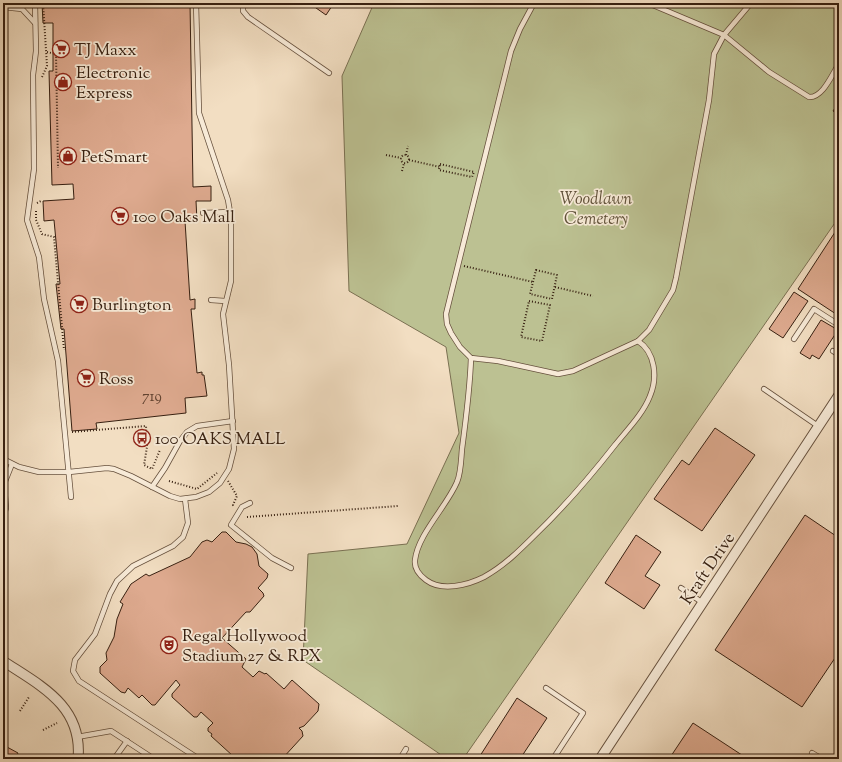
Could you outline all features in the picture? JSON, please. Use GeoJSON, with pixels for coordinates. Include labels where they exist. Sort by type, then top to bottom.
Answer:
{"type":"FeatureCollection","features":[{"type":"Feature","properties":{"kind":"street","name":"Kraft Drive"},"geometry":{"type":"LineString","coordinates":[[601,759],[839,395]]}},
{"type":"Feature","properties":{"kind":"street"},"geometry":{"type":"LineString","coordinates":[[3,661],[58,700],[69,714],[77,737],[78,759]]}},
{"type":"Feature","properties":{"kind":"lane"},"geometry":{"type":"LineString","coordinates":[[35,3],[36,56],[33,75],[34,164],[27,220],[39,257],[44,299],[58,361],[71,496]]}},
{"type":"Feature","properties":{"kind":"lane"},"geometry":{"type":"LineString","coordinates":[[3,459],[12,464],[39,472],[69,472],[98,468],[114,469],[170,496],[185,499],[196,497],[208,492],[220,483],[227,474],[234,449],[229,365],[223,314],[231,281],[230,212],[228,200],[199,113],[196,3]]}},
{"type":"Feature","properties":{"kind":"lane"},"geometry":{"type":"LineString","coordinates":[[243,3],[244,12],[248,17],[329,73]]}},
{"type":"Feature","properties":{"kind":"lane"},"geometry":{"type":"LineString","coordinates":[[534,3],[510,51],[446,314],[447,324],[460,347],[471,358],[498,361],[558,374],[573,371],[638,341],[649,330],[673,290],[709,100],[712,62],[717,47],[724,36],[751,3]]}},
{"type":"Feature","properties":{"kind":"lane"},"geometry":{"type":"LineString","coordinates":[[648,3],[724,36],[769,72],[809,97],[814,97],[820,93],[839,64]]}},
{"type":"Feature","properties":{"kind":"lane"},"geometry":{"type":"LineString","coordinates":[[3,7],[22,9],[35,23]]}},
{"type":"Feature","properties":{"kind":"lane"},"geometry":{"type":"LineString","coordinates":[[203,213],[230,212]]}},
{"type":"Feature","properties":{"kind":"lane"},"geometry":{"type":"LineString","coordinates":[[211,300],[226,301]]}},
{"type":"Feature","properties":{"kind":"lane"},"geometry":{"type":"LineString","coordinates":[[794,340],[814,309],[839,325]]}},
{"type":"Feature","properties":{"kind":"lane"},"geometry":{"type":"LineString","coordinates":[[471,358],[470,392],[457,483],[419,546],[415,559],[415,566],[419,574],[429,582],[438,586],[453,586],[467,583],[485,576],[497,568],[514,556],[578,492],[637,418],[651,395],[654,382],[653,362],[646,348],[638,341]]}},
{"type":"Feature","properties":{"kind":"lane"},"geometry":{"type":"LineString","coordinates":[[833,351],[839,355]]}},
{"type":"Feature","properties":{"kind":"lane"},"geometry":{"type":"LineString","coordinates":[[764,389],[818,426]]}},
{"type":"Feature","properties":{"kind":"lane"},"geometry":{"type":"LineString","coordinates":[[152,487],[187,432],[197,426],[233,421]]}},
{"type":"Feature","properties":{"kind":"lane"},"geometry":{"type":"LineString","coordinates":[[3,518],[6,508],[4,484],[12,464]]}},
{"type":"Feature","properties":{"kind":"lane"},"geometry":{"type":"LineString","coordinates":[[185,499],[188,523],[183,537],[173,546],[133,566],[117,581],[110,594],[95,634],[75,660],[73,671],[79,681],[199,759]]}},
{"type":"Feature","properties":{"kind":"lane"},"geometry":{"type":"LineString","coordinates":[[250,503],[239,511],[231,525],[272,558],[291,568]]}},
{"type":"Feature","properties":{"kind":"lane"},"geometry":{"type":"LineString","coordinates":[[682,588],[703,603]]}},
{"type":"Feature","properties":{"kind":"lane"},"geometry":{"type":"LineString","coordinates":[[546,688],[583,713],[553,759]]}},
{"type":"Feature","properties":{"kind":"lane"},"geometry":{"type":"LineString","coordinates":[[77,737],[112,731],[154,759]]}},
{"type":"Feature","properties":{"kind":"lane"},"geometry":{"type":"LineString","coordinates":[[114,759],[127,741]]}},
{"type":"Feature","properties":{"kind":"lane"},"geometry":{"type":"LineString","coordinates":[[400,759],[406,749]]}},
{"type":"Feature","properties":{"kind":"lane"},"geometry":{"type":"LineString","coordinates":[[812,753],[822,759]]}},
{"type":"Feature","properties":{"kind":"path"},"geometry":{"type":"LineString","coordinates":[[42,77],[47,66],[43,3]]}},
{"type":"Feature","properties":{"kind":"path"},"geometry":{"type":"LineString","coordinates":[[47,52],[56,54],[58,168]]}},
{"type":"Feature","properties":{"kind":"path"},"geometry":{"type":"LineString","coordinates":[[408,146],[406,155],[409,160]]}},
{"type":"Feature","properties":{"kind":"path"},"geometry":{"type":"LineString","coordinates":[[386,155],[401,158],[406,155]]}},
{"type":"Feature","properties":{"kind":"path"},"geometry":{"type":"LineString","coordinates":[[401,158],[404,163],[402,171]]}},
{"type":"Feature","properties":{"kind":"path"},"geometry":{"type":"LineString","coordinates":[[404,163],[409,160],[440,167]]}},
{"type":"Feature","properties":{"kind":"path"},"geometry":{"type":"LineString","coordinates":[[440,164],[474,172],[472,177],[439,170],[440,167],[440,164]]}},
{"type":"Feature","properties":{"kind":"path"},"geometry":{"type":"LineString","coordinates":[[41,201],[37,202],[36,220],[42,234],[54,237],[64,356]]}},
{"type":"Feature","properties":{"kind":"path"},"geometry":{"type":"LineString","coordinates":[[458,265],[533,282]]}},
{"type":"Feature","properties":{"kind":"path"},"geometry":{"type":"LineString","coordinates":[[536,270],[558,275],[555,287],[552,299],[530,294],[536,270]]}},
{"type":"Feature","properties":{"kind":"path"},"geometry":{"type":"LineString","coordinates":[[555,287],[593,296]]}},
{"type":"Feature","properties":{"kind":"path"},"geometry":{"type":"LineString","coordinates":[[540,303],[542,296]]}},
{"type":"Feature","properties":{"kind":"path"},"geometry":{"type":"LineString","coordinates":[[529,301],[540,303],[550,306],[542,341],[521,337],[529,301]]}},
{"type":"Feature","properties":{"kind":"path"},"geometry":{"type":"LineString","coordinates":[[71,428],[72,432],[146,426],[147,447],[144,465],[152,469],[160,450]]}},
{"type":"Feature","properties":{"kind":"path"},"geometry":{"type":"LineString","coordinates":[[169,481],[197,489],[219,470]]}},
{"type":"Feature","properties":{"kind":"path"},"geometry":{"type":"LineString","coordinates":[[228,481],[237,496],[233,504],[239,511]]}},
{"type":"Feature","properties":{"kind":"path"},"geometry":{"type":"LineString","coordinates":[[247,517],[398,506]]}},
{"type":"Feature","properties":{"kind":"path"},"geometry":{"type":"LineString","coordinates":[[20,711],[29,697]]}},
{"type":"Feature","properties":{"kind":"path"},"geometry":{"type":"LineString","coordinates":[[43,730],[57,723]]}},
{"type":"Feature","properties":{"kind":"green space","name":"Woodlawn Cemetery"},"geometry":{"type":"Polygon","coordinates":[[[374,3],[839,3],[839,217],[463,759],[447,759],[303,660],[308,554],[407,544],[459,433],[446,347],[349,291],[342,76],[374,3]]]}},
{"type":"Feature","properties":{"kind":"building","name":"100 Oaks Mall"},"geometry":{"type":"Polygon","coordinates":[[[42,3],[190,3],[193,187],[211,186],[211,201],[196,201],[197,221],[185,221],[190,300],[195,299],[195,309],[191,309],[197,373],[202,372],[202,375],[204,375],[207,396],[185,398],[186,413],[96,423],[97,429],[72,431],[64,329],[61,329],[56,284],[60,284],[54,220],[44,221],[43,201],[74,199],[73,184],[52,185],[49,71],[53,71],[53,23],[43,23],[42,3]]]}},
{"type":"Feature","properties":{"kind":"building"},"geometry":{"type":"Polygon","coordinates":[[[309,3],[334,3],[326,15],[309,3]]]}},
{"type":"Feature","properties":{"kind":"building"},"geometry":{"type":"Polygon","coordinates":[[[839,102],[839,115],[833,111],[839,102]]]}},
{"type":"Feature","properties":{"kind":"building"},"geometry":{"type":"Polygon","coordinates":[[[839,226],[839,316],[798,289],[839,226]]]}},
{"type":"Feature","properties":{"kind":"building"},"geometry":{"type":"Polygon","coordinates":[[[794,292],[808,301],[783,338],[769,329],[794,292]]]}},
{"type":"Feature","properties":{"kind":"building"},"geometry":{"type":"Polygon","coordinates":[[[821,320],[838,330],[819,359],[812,355],[810,359],[800,353],[821,320]]]}},
{"type":"Feature","properties":{"kind":"building"},"geometry":{"type":"Polygon","coordinates":[[[715,428],[755,455],[702,531],[654,499],[682,460],[689,465],[715,428]]]}},
{"type":"Feature","properties":{"kind":"building"},"geometry":{"type":"Polygon","coordinates":[[[805,515],[839,538],[839,652],[802,707],[715,650],[805,515]]]}},
{"type":"Feature","properties":{"kind":"building","name":"Regal Hollywood Stadium 27 & RPX"},"geometry":{"type":"Polygon","coordinates":[[[222,532],[226,532],[236,542],[252,547],[257,554],[259,566],[268,574],[267,578],[258,588],[264,596],[250,612],[246,612],[222,638],[246,659],[242,667],[253,677],[259,671],[265,674],[266,673],[284,689],[292,680],[319,704],[318,711],[304,726],[299,728],[302,731],[303,736],[282,759],[238,759],[233,756],[211,736],[212,734],[208,731],[208,728],[213,723],[201,712],[197,717],[194,717],[172,697],[172,694],[180,685],[176,680],[155,705],[152,705],[142,695],[139,698],[128,688],[125,693],[121,692],[100,673],[100,667],[107,660],[106,653],[114,637],[117,619],[123,604],[120,602],[131,584],[146,574],[149,576],[190,557],[202,542],[207,540],[212,542],[222,532]]]}},
{"type":"Feature","properties":{"kind":"building"},"geometry":{"type":"Polygon","coordinates":[[[636,535],[661,552],[645,576],[660,585],[644,609],[605,583],[636,535]]]}},
{"type":"Feature","properties":{"kind":"building"},"geometry":{"type":"Polygon","coordinates":[[[517,698],[547,718],[520,759],[478,759],[517,698]]]}},
{"type":"Feature","properties":{"kind":"building"},"geometry":{"type":"Polygon","coordinates":[[[693,723],[748,759],[669,759],[693,723]]]}},
{"type":"Feature","properties":{"kind":"building"},"geometry":{"type":"Polygon","coordinates":[[[7,747],[18,753],[15,759],[3,759],[3,752],[7,747]]]}},
{"type":"Feature","properties":{"kind":"place","name":"TJ Maxx"},"geometry":{"type":"Point","coordinates":[61,49]}},
{"type":"Feature","properties":{"kind":"place","name":"Electronic Express"},"geometry":{"type":"Point","coordinates":[63,82]}},
{"type":"Feature","properties":{"kind":"place","name":"PetSmart"},"geometry":{"type":"Point","coordinates":[68,156]}},
{"type":"Feature","properties":{"kind":"place","name":"100 Oaks Mall"},"geometry":{"type":"Point","coordinates":[120,216]}},
{"type":"Feature","properties":{"kind":"place","name":"Burlington"},"geometry":{"type":"Point","coordinates":[79,304]}},
{"type":"Feature","properties":{"kind":"place","name":"Ross"},"geometry":{"type":"Point","coordinates":[86,378]}},
{"type":"Feature","properties":{"kind":"place","name":"100 OAKS MALL"},"geometry":{"type":"Point","coordinates":[142,438]}},
{"type":"Feature","properties":{"kind":"place","name":"Regal Hollywood Stadium 27 & RPX"},"geometry":{"type":"Point","coordinates":[169,645]}}]}
